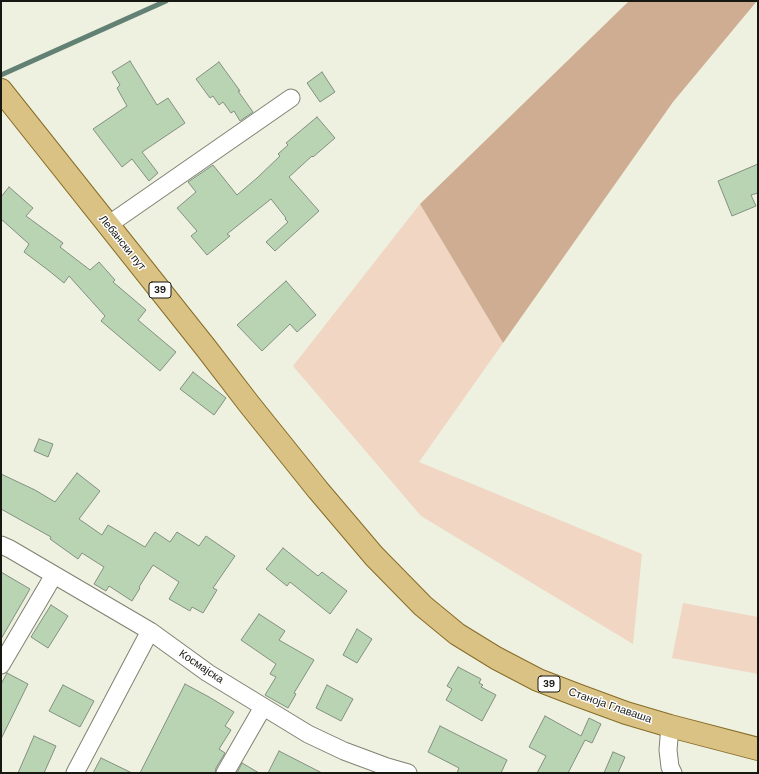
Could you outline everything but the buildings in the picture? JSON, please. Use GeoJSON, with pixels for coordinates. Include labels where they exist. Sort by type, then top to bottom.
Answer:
{"type":"FeatureCollection","features":[{"type":"Feature","properties":{"kind":"main road","name":"Лебански пут"},"geometry":{"type":"LineString","coordinates":[[1,90],[318,490]]}},
{"type":"Feature","properties":{"kind":"main road","name":"Станоја Главаша"},"geometry":{"type":"LineString","coordinates":[[318,490],[374,556],[423,606],[457,634],[496,658],[538,680],[577,696],[670,726],[758,749]]}},
{"type":"Feature","properties":{"kind":"street"},"geometry":{"type":"LineString","coordinates":[[108,225],[291,98]]}},
{"type":"Feature","properties":{"kind":"street","name":"Космајска"},"geometry":{"type":"LineString","coordinates":[[1,545],[150,631],[208,673],[315,738],[386,770],[408,773]]}},
{"type":"Feature","properties":{"kind":"street"},"geometry":{"type":"LineString","coordinates":[[1,665],[54,575]]}},
{"type":"Feature","properties":{"kind":"street"},"geometry":{"type":"LineString","coordinates":[[75,773],[150,631]]}},
{"type":"Feature","properties":{"kind":"street"},"geometry":{"type":"LineString","coordinates":[[225,773],[263,707]]}},
{"type":"Feature","properties":{"kind":"street"},"geometry":{"type":"LineString","coordinates":[[670,726],[668,750],[670,767],[673,773]]}},
{"type":"Feature","properties":{"kind":"shaded area"},"geometry":{"type":"Polygon","coordinates":[[[629,1],[757,1],[673,102],[503,343],[420,204],[629,1]]]}},
{"type":"Feature","properties":{"kind":"shaded area"},"geometry":{"type":"Polygon","coordinates":[[[420,204],[503,343],[419,462],[642,554],[633,644],[421,516],[293,366],[420,204]]]}},
{"type":"Feature","properties":{"kind":"shaded area"},"geometry":{"type":"Polygon","coordinates":[[[683,603],[758,617],[758,674],[672,658],[683,603]]]}},
{"type":"Feature","properties":{"kind":"waterway"},"geometry":{"type":"LineString","coordinates":[[1,75],[166,1]]}}]}
